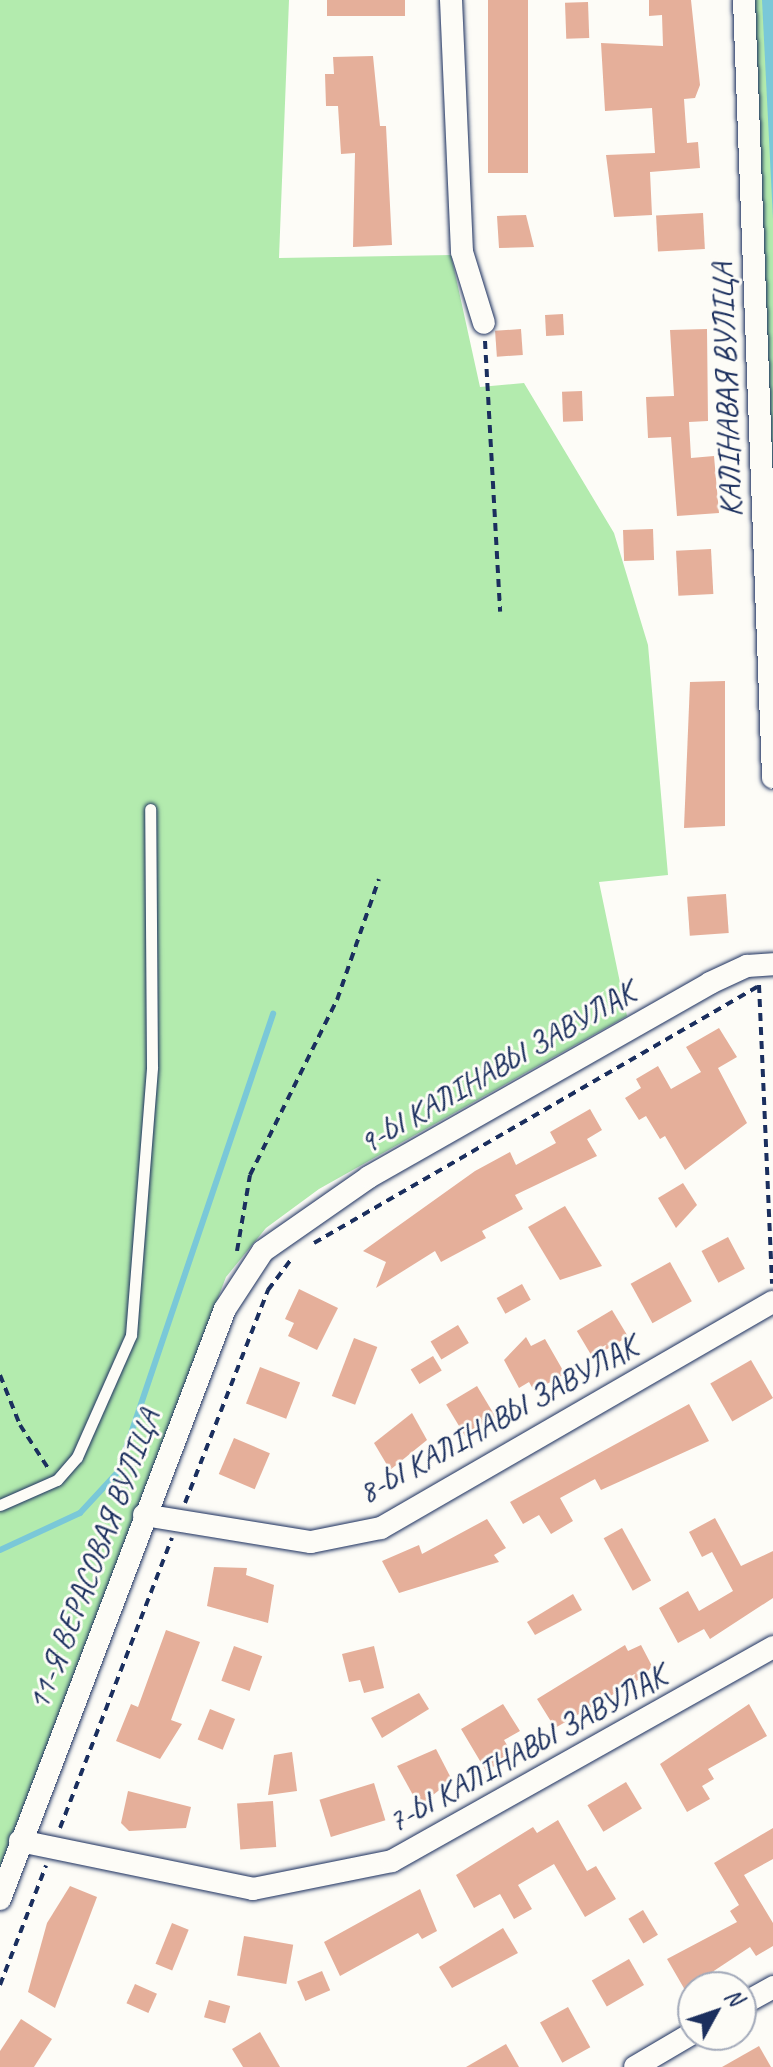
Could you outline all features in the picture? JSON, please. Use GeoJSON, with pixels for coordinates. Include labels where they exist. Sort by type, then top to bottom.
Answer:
{"type":"FeatureCollection","features":[{"type":"Feature","properties":{"kind":"street"},"geometry":{"type":"LineString","coordinates":[[451,0],[462,252],[484,323]]}},
{"type":"Feature","properties":{"kind":"street","name":"КАЛІНАВАЯ ВУЛІЦА"},"geometry":{"type":"LineString","coordinates":[[744,0],[773,777]]}},
{"type":"Feature","properties":{"kind":"street","name":"9-Ы КАЛІНАВЫ ЗАВУЛАК"},"geometry":{"type":"LineString","coordinates":[[263,1251],[369,1177],[719,978],[763,971]]}},
{"type":"Feature","properties":{"kind":"street","name":"11-Я ВЕРАСОВАЯ ВУЛІЦА"},"geometry":{"type":"LineString","coordinates":[[0,1899],[144,1515],[241,1280],[263,1251]]}},
{"type":"Feature","properties":{"kind":"street","name":"8-Ы КАЛІНАВЫ ЗАВУЛАК"},"geometry":{"type":"LineString","coordinates":[[144,1515],[311,1542],[381,1528],[773,1300]]}},
{"type":"Feature","properties":{"kind":"street","name":"7-Ы КАЛІНАВЫ ЗАВУЛАК"},"geometry":{"type":"LineString","coordinates":[[20,1841],[253,1889],[392,1861],[773,1647]]}},
{"type":"Feature","properties":{"kind":"street"},"geometry":{"type":"LineString","coordinates":[[635,2067],[677,2042]]}},
{"type":"Feature","properties":{"kind":"lane"},"geometry":{"type":"LineString","coordinates":[[0,1505],[57,1480],[103,1410],[137,1301],[152,1067],[150,809]]}},
{"type":"Feature","properties":{"kind":"path"},"geometry":{"type":"LineString","coordinates":[[484,323],[500,612]]}},
{"type":"Feature","properties":{"kind":"path"},"geometry":{"type":"LineString","coordinates":[[241,1280],[237,1225],[250,1175],[337,1000],[379,879]]}},
{"type":"Feature","properties":{"kind":"path"},"geometry":{"type":"LineString","coordinates":[[763,971],[773,1300]]}},
{"type":"Feature","properties":{"kind":"path"},"geometry":{"type":"LineString","coordinates":[[305,1249],[763,971]]}},
{"type":"Feature","properties":{"kind":"path"},"geometry":{"type":"LineString","coordinates":[[766,1141],[773,1140]]}},
{"type":"Feature","properties":{"kind":"path"},"geometry":{"type":"LineString","coordinates":[[0,1985],[268,1290],[296,1256]]}},
{"type":"Feature","properties":{"kind":"path"},"geometry":{"type":"LineString","coordinates":[[0,1375],[20,1425],[57,1480]]}},
{"type":"Feature","properties":{"kind":"green space"},"geometry":{"type":"Polygon","coordinates":[[[0,0],[289,0],[279,258],[451,255],[480,387],[524,383],[614,533],[648,645],[668,875],[599,882],[627,1016],[319,1189],[266,1228],[226,1277],[0,1868],[0,0]]]}},
{"type":"Feature","properties":{"kind":"green space"},"geometry":{"type":"Polygon","coordinates":[[[749,0],[773,0],[773,560],[749,0]]]}},
{"type":"Feature","properties":{"kind":"water"},"geometry":{"type":"Polygon","coordinates":[[[762,0],[773,0],[773,219],[762,0]]]}},
{"type":"Feature","properties":{"kind":"building"},"geometry":{"type":"Polygon","coordinates":[[[327,0],[405,0],[405,16],[327,16],[327,0]]]}},
{"type":"Feature","properties":{"kind":"building"},"geometry":{"type":"Polygon","coordinates":[[[488,0],[528,0],[528,173],[488,173],[488,0]]]}},
{"type":"Feature","properties":{"kind":"building"},"geometry":{"type":"Polygon","coordinates":[[[649,0],[691,0],[700,85],[695,98],[684,99],[687,143],[698,142],[700,168],[650,172],[652,215],[614,217],[606,155],[655,153],[652,108],[605,111],[601,43],[663,46],[662,15],[649,16],[649,0]]]}},
{"type":"Feature","properties":{"kind":"building"},"geometry":{"type":"Polygon","coordinates":[[[588,2],[589,38],[566,39],[565,3],[588,2]]]}},
{"type":"Feature","properties":{"kind":"building"},"geometry":{"type":"Polygon","coordinates":[[[373,56],[380,126],[386,126],[392,245],[353,247],[355,153],[341,154],[338,106],[326,106],[325,74],[334,74],[333,57],[373,56]]]}},
{"type":"Feature","properties":{"kind":"building"},"geometry":{"type":"Polygon","coordinates":[[[703,213],[705,249],[658,251],[656,215],[703,213]]]}},
{"type":"Feature","properties":{"kind":"building"},"geometry":{"type":"Polygon","coordinates":[[[526,215],[534,247],[499,248],[497,216],[526,215]]]}},
{"type":"Feature","properties":{"kind":"building"},"geometry":{"type":"Polygon","coordinates":[[[563,314],[564,335],[546,336],[545,315],[563,314]]]}},
{"type":"Feature","properties":{"kind":"building"},"geometry":{"type":"Polygon","coordinates":[[[521,329],[523,355],[497,357],[495,331],[521,329]]]}},
{"type":"Feature","properties":{"kind":"building"},"geometry":{"type":"Polygon","coordinates":[[[707,329],[708,421],[689,422],[691,458],[714,456],[719,513],[677,516],[671,437],[648,438],[646,397],[674,396],[670,330],[707,329]]]}},
{"type":"Feature","properties":{"kind":"building"},"geometry":{"type":"Polygon","coordinates":[[[582,391],[583,421],[563,422],[562,392],[582,391]]]}},
{"type":"Feature","properties":{"kind":"building"},"geometry":{"type":"Polygon","coordinates":[[[653,529],[654,560],[624,561],[623,530],[653,529]]]}},
{"type":"Feature","properties":{"kind":"building"},"geometry":{"type":"Polygon","coordinates":[[[711,549],[713,594],[678,596],[676,551],[711,549]]]}},
{"type":"Feature","properties":{"kind":"building"},"geometry":{"type":"Polygon","coordinates":[[[725,681],[725,826],[684,828],[690,682],[725,681]]]}},
{"type":"Feature","properties":{"kind":"building"},"geometry":{"type":"Polygon","coordinates":[[[726,894],[729,933],[690,936],[687,897],[726,894]]]}},
{"type":"Feature","properties":{"kind":"building"},"geometry":{"type":"Polygon","coordinates":[[[719,1028],[737,1057],[718,1068],[747,1123],[685,1170],[665,1136],[660,1139],[646,1116],[639,1120],[625,1098],[641,1088],[636,1079],[658,1066],[671,1089],[701,1072],[686,1047],[719,1028]]]}},
{"type":"Feature","properties":{"kind":"building"},"geometry":{"type":"Polygon","coordinates":[[[590,1109],[602,1130],[587,1139],[597,1156],[515,1195],[523,1209],[482,1231],[486,1238],[441,1262],[435,1251],[376,1288],[386,1262],[363,1251],[475,1171],[510,1152],[516,1165],[556,1143],[550,1132],[590,1109]]]}},
{"type":"Feature","properties":{"kind":"building"},"geometry":{"type":"Polygon","coordinates":[[[683,1183],[697,1205],[676,1228],[658,1198],[683,1183]]]}},
{"type":"Feature","properties":{"kind":"building"},"geometry":{"type":"Polygon","coordinates":[[[565,1206],[602,1266],[560,1280],[528,1227],[565,1206]]]}},
{"type":"Feature","properties":{"kind":"building"},"geometry":{"type":"Polygon","coordinates":[[[728,1237],[745,1269],[718,1283],[702,1251],[728,1237]]]}},
{"type":"Feature","properties":{"kind":"building"},"geometry":{"type":"Polygon","coordinates":[[[670,1262],[692,1301],[652,1323],[631,1284],[670,1262]]]}},
{"type":"Feature","properties":{"kind":"building"},"geometry":{"type":"Polygon","coordinates":[[[522,1284],[531,1300],[505,1314],[497,1298],[522,1284]]]}},
{"type":"Feature","properties":{"kind":"building"},"geometry":{"type":"Polygon","coordinates":[[[299,1289],[338,1308],[317,1350],[288,1336],[294,1323],[285,1319],[299,1289]]]}},
{"type":"Feature","properties":{"kind":"building"},"geometry":{"type":"Polygon","coordinates":[[[612,1310],[628,1337],[593,1358],[577,1331],[612,1310]]]}},
{"type":"Feature","properties":{"kind":"building"},"geometry":{"type":"Polygon","coordinates":[[[458,1325],[469,1343],[441,1359],[431,1341],[458,1325]]]}},
{"type":"Feature","properties":{"kind":"building"},"geometry":{"type":"Polygon","coordinates":[[[526,1337],[531,1346],[545,1339],[565,1374],[534,1391],[529,1382],[519,1388],[504,1360],[526,1337]]]}},
{"type":"Feature","properties":{"kind":"building"},"geometry":{"type":"Polygon","coordinates":[[[354,1338],[377,1347],[355,1405],[332,1396],[354,1338]]]}},
{"type":"Feature","properties":{"kind":"building"},"geometry":{"type":"Polygon","coordinates":[[[433,1356],[442,1371],[419,1384],[411,1369],[433,1356]]]}},
{"type":"Feature","properties":{"kind":"building"},"geometry":{"type":"Polygon","coordinates":[[[751,1360],[773,1398],[732,1422],[710,1384],[751,1360]]]}},
{"type":"Feature","properties":{"kind":"building"},"geometry":{"type":"Polygon","coordinates":[[[260,1367],[300,1382],[286,1419],[246,1403],[260,1367]]]}},
{"type":"Feature","properties":{"kind":"building"},"geometry":{"type":"Polygon","coordinates":[[[477,1386],[496,1418],[465,1436],[446,1405],[477,1386]]]}},
{"type":"Feature","properties":{"kind":"building"},"geometry":{"type":"Polygon","coordinates":[[[689,1404],[709,1441],[601,1490],[595,1479],[560,1498],[573,1521],[551,1534],[539,1515],[523,1524],[510,1502],[689,1404]]]}},
{"type":"Feature","properties":{"kind":"building"},"geometry":{"type":"Polygon","coordinates":[[[412,1413],[427,1440],[390,1470],[374,1443],[412,1413]]]}},
{"type":"Feature","properties":{"kind":"building"},"geometry":{"type":"Polygon","coordinates":[[[234,1438],[270,1453],[255,1489],[219,1474],[234,1438]]]}},
{"type":"Feature","properties":{"kind":"building"},"geometry":{"type":"Polygon","coordinates":[[[715,1518],[741,1566],[773,1551],[773,1598],[710,1639],[704,1629],[678,1643],[659,1608],[688,1591],[699,1611],[733,1591],[712,1552],[702,1557],[689,1532],[715,1518]]]}},
{"type":"Feature","properties":{"kind":"building"},"geometry":{"type":"Polygon","coordinates":[[[487,1519],[506,1548],[494,1555],[499,1562],[399,1593],[382,1561],[419,1545],[422,1554],[487,1519]]]}},
{"type":"Feature","properties":{"kind":"building"},"geometry":{"type":"Polygon","coordinates":[[[622,1528],[651,1580],[633,1591],[604,1538],[622,1528]]]}},
{"type":"Feature","properties":{"kind":"building"},"geometry":{"type":"Polygon","coordinates":[[[214,1567],[247,1568],[246,1575],[274,1585],[268,1623],[207,1606],[214,1567]]]}},
{"type":"Feature","properties":{"kind":"building"},"geometry":{"type":"Polygon","coordinates":[[[573,1594],[582,1610],[535,1635],[527,1622],[573,1594]]]}},
{"type":"Feature","properties":{"kind":"building"},"geometry":{"type":"Polygon","coordinates":[[[166,1630],[200,1642],[171,1720],[182,1724],[160,1759],[116,1741],[131,1704],[138,1707],[166,1630]]]}},
{"type":"Feature","properties":{"kind":"building"},"geometry":{"type":"Polygon","coordinates":[[[625,1645],[628,1651],[641,1645],[652,1666],[643,1677],[555,1728],[537,1699],[625,1645]]]}},
{"type":"Feature","properties":{"kind":"building"},"geometry":{"type":"Polygon","coordinates":[[[234,1646],[262,1656],[250,1691],[221,1681],[234,1646]]]}},
{"type":"Feature","properties":{"kind":"building"},"geometry":{"type":"Polygon","coordinates":[[[374,1646],[384,1688],[364,1693],[360,1680],[349,1682],[342,1654],[374,1646]]]}},
{"type":"Feature","properties":{"kind":"building"},"geometry":{"type":"Polygon","coordinates":[[[419,1693],[429,1709],[382,1738],[371,1718],[419,1693]]]}},
{"type":"Feature","properties":{"kind":"building"},"geometry":{"type":"Polygon","coordinates":[[[503,1704],[520,1731],[504,1740],[513,1755],[486,1771],[461,1729],[503,1704]]]}},
{"type":"Feature","properties":{"kind":"building"},"geometry":{"type":"Polygon","coordinates":[[[749,1704],[767,1736],[708,1769],[714,1779],[702,1786],[710,1799],[687,1812],[660,1764],[749,1704]]]}},
{"type":"Feature","properties":{"kind":"building"},"geometry":{"type":"Polygon","coordinates":[[[210,1709],[235,1719],[223,1750],[198,1740],[210,1709]]]}},
{"type":"Feature","properties":{"kind":"building"},"geometry":{"type":"Polygon","coordinates":[[[436,1749],[452,1780],[419,1806],[397,1766],[436,1749]]]}},
{"type":"Feature","properties":{"kind":"building"},"geometry":{"type":"Polygon","coordinates":[[[292,1752],[297,1791],[268,1795],[274,1755],[292,1752]]]}},
{"type":"Feature","properties":{"kind":"building"},"geometry":{"type":"Polygon","coordinates":[[[626,1782],[642,1809],[603,1832],[587,1805],[626,1782]]]}},
{"type":"Feature","properties":{"kind":"building"},"geometry":{"type":"Polygon","coordinates":[[[374,1783],[385,1820],[331,1837],[319,1800],[374,1783]]]}},
{"type":"Feature","properties":{"kind":"building"},"geometry":{"type":"Polygon","coordinates":[[[128,1791],[191,1807],[186,1828],[129,1831],[121,1823],[128,1791]]]}},
{"type":"Feature","properties":{"kind":"building"},"geometry":{"type":"Polygon","coordinates":[[[273,1801],[276,1847],[240,1849],[237,1804],[273,1801]]]}},
{"type":"Feature","properties":{"kind":"building"},"geometry":{"type":"Polygon","coordinates":[[[558,1820],[587,1871],[596,1866],[616,1899],[585,1917],[554,1864],[518,1885],[532,1909],[514,1919],[500,1894],[474,1908],[456,1875],[533,1827],[537,1833],[558,1820]]]}},
{"type":"Feature","properties":{"kind":"building"},"geometry":{"type":"Polygon","coordinates":[[[773,1828],[773,1859],[744,1875],[773,1923],[773,1946],[756,1956],[750,1947],[714,1971],[677,1971],[677,1976],[667,1959],[737,1922],[730,1911],[739,1905],[714,1863],[773,1828]]]}},
{"type":"Feature","properties":{"kind":"building"},"geometry":{"type":"Polygon","coordinates":[[[70,1886],[97,1897],[55,2008],[28,1992],[47,1923],[70,1886]]]}},
{"type":"Feature","properties":{"kind":"building"},"geometry":{"type":"Polygon","coordinates":[[[420,1889],[437,1931],[422,1939],[418,1933],[340,1976],[324,1942],[420,1889]]]}},
{"type":"Feature","properties":{"kind":"building"},"geometry":{"type":"Polygon","coordinates":[[[643,1910],[658,1935],[643,1944],[628,1919],[643,1910]]]}},
{"type":"Feature","properties":{"kind":"building"},"geometry":{"type":"Polygon","coordinates":[[[172,1923],[189,1930],[172,1971],[156,1964],[172,1923]]]}},
{"type":"Feature","properties":{"kind":"building"},"geometry":{"type":"Polygon","coordinates":[[[503,1928],[518,1953],[452,1988],[439,1967],[503,1928]]]}},
{"type":"Feature","properties":{"kind":"building"},"geometry":{"type":"Polygon","coordinates":[[[244,1936],[293,1945],[286,1984],[237,1975],[244,1936]]]}},
{"type":"Feature","properties":{"kind":"building"},"geometry":{"type":"Polygon","coordinates":[[[629,1959],[644,1985],[607,2006],[592,1980],[629,1959]]]}},
{"type":"Feature","properties":{"kind":"building"},"geometry":{"type":"Polygon","coordinates":[[[322,1971],[330,1990],[305,2001],[297,1982],[322,1971]]]}},
{"type":"Feature","properties":{"kind":"building"},"geometry":{"type":"Polygon","coordinates":[[[135,1984],[157,1994],[148,2013],[126,2003],[135,1984]]]}},
{"type":"Feature","properties":{"kind":"building"},"geometry":{"type":"Polygon","coordinates":[[[209,2000],[230,2006],[225,2023],[204,2017],[209,2000]]]}},
{"type":"Feature","properties":{"kind":"building"},"geometry":{"type":"Polygon","coordinates":[[[568,2007],[590,2047],[562,2063],[540,2023],[568,2007]]]}},
{"type":"Feature","properties":{"kind":"building"},"geometry":{"type":"Polygon","coordinates":[[[21,2019],[52,2039],[34,2067],[0,2067],[0,2051],[21,2019]]]}},
{"type":"Feature","properties":{"kind":"building"},"geometry":{"type":"Polygon","coordinates":[[[260,2032],[280,2067],[243,2067],[232,2049],[260,2032]]]}},
{"type":"Feature","properties":{"kind":"building"},"geometry":{"type":"Polygon","coordinates":[[[506,2044],[519,2067],[466,2067],[506,2044]]]}},
{"type":"Feature","properties":{"kind":"building"},"geometry":{"type":"Polygon","coordinates":[[[757,2047],[771,2067],[722,2067],[750,2051],[757,2051],[757,2047]]]}},
{"type":"Feature","properties":{"kind":"waterway"},"geometry":{"type":"LineString","coordinates":[[0,1550],[80,1513],[118,1472],[273,1014]]}}]}
